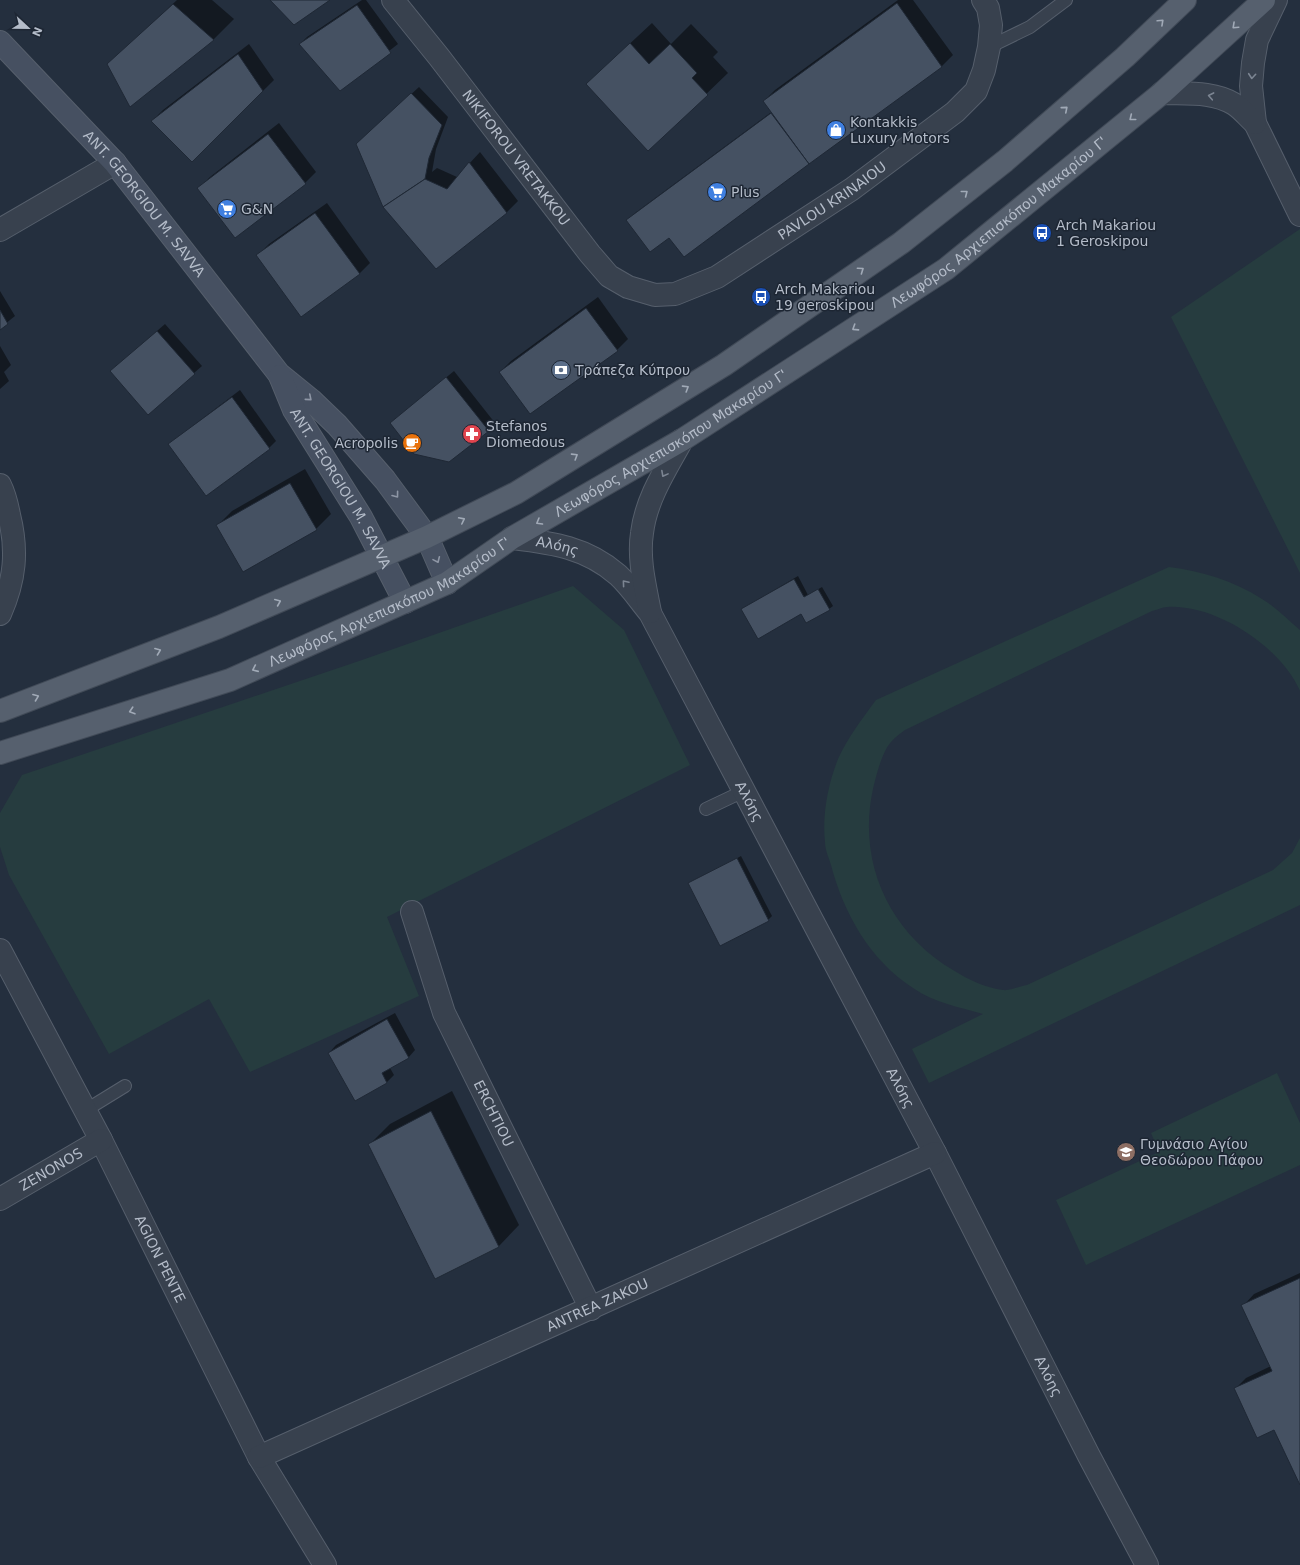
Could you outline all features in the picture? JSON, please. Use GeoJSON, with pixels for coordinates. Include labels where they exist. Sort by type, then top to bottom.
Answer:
{"type":"FeatureCollection","features":[{"type":"Feature","properties":{"kind":"main road"},"geometry":{"type":"LineString","coordinates":[[0,711],[219,627],[383,557],[516,493],[724,365],[901,242],[1005,161],[1125,57],[1185,0]]}},
{"type":"Feature","properties":{"kind":"main road","name":"Λεωφόρος Αρχιεπισκόπου Μακαρίου Γ'"},"geometry":{"type":"LineString","coordinates":[[0,753],[230,680],[447,583],[512,538],[682,440],[946,269],[1162,93],[1264,0]]}},
{"type":"Feature","properties":{"kind":"main road","name":"ANT. GEORGIOU M. SAVVA"},"geometry":{"type":"LineString","coordinates":[[0,42],[115,163],[279,374],[311,400],[337,425],[385,480],[427,537],[447,583]]}},
{"type":"Feature","properties":{"kind":"main road","name":"ANT. GEORGIOU M. SAVVA"},"geometry":{"type":"LineString","coordinates":[[279,374],[294,410],[343,487],[383,557],[406,602]]}},
{"type":"Feature","properties":{"kind":"street","name":"NIKIFOROU VRETAKKOU"},"geometry":{"type":"LineString","coordinates":[[393,0],[609,276],[628,287],[654,295]]}},
{"type":"Feature","properties":{"kind":"street","name":"PAVLOU KRINAIOU"},"geometry":{"type":"LineString","coordinates":[[654,295],[675,294],[717,277],[858,185],[955,112],[976,91],[984,70],[989,47],[991,25],[988,8],[983,0]]}},
{"type":"Feature","properties":{"kind":"street"},"geometry":{"type":"LineString","coordinates":[[1276,0],[1267,16],[1258,40],[1253,63],[1251,86],[1255,123],[1300,215]]}},
{"type":"Feature","properties":{"kind":"street"},"geometry":{"type":"LineString","coordinates":[[1162,93],[1207,94],[1220,98],[1234,105],[1255,123]]}},
{"type":"Feature","properties":{"kind":"street"},"geometry":{"type":"LineString","coordinates":[[0,230],[115,163]]}},
{"type":"Feature","properties":{"kind":"street","name":"Αλόης"},"geometry":{"type":"LineString","coordinates":[[650,613],[641,564],[642,533],[649,505],[682,440]]}},
{"type":"Feature","properties":{"kind":"street"},"geometry":{"type":"LineString","coordinates":[[0,485],[4,493],[14,533],[15,566],[7,598],[0,614]]}},
{"type":"Feature","properties":{"kind":"street","name":"Αλόης"},"geometry":{"type":"LineString","coordinates":[[512,538],[546,542],[589,555],[619,576],[650,613],[935,1153],[1089,1456],[1147,1565]]}},
{"type":"Feature","properties":{"kind":"street","name":"ERCHTIOU"},"geometry":{"type":"LineString","coordinates":[[412,912],[444,1013],[591,1309]]}},
{"type":"Feature","properties":{"kind":"street","name":"AGION PENTE"},"geometry":{"type":"LineString","coordinates":[[0,950],[86,1110],[260,1457],[325,1565]]}},
{"type":"Feature","properties":{"kind":"street","name":"ZENONOS"},"geometry":{"type":"LineString","coordinates":[[0,1199],[101,1140]]}},
{"type":"Feature","properties":{"kind":"street","name":"ANTREA ZAKOU"},"geometry":{"type":"LineString","coordinates":[[260,1457],[935,1153]]}},
{"type":"Feature","properties":{"kind":"lane"},"geometry":{"type":"LineString","coordinates":[[989,47],[1030,27],[1066,0]]}},
{"type":"Feature","properties":{"kind":"lane"},"geometry":{"type":"LineString","coordinates":[[706,809],[744,791]]}},
{"type":"Feature","properties":{"kind":"lane"},"geometry":{"type":"LineString","coordinates":[[86,1110],[125,1086]]}},
{"type":"Feature","properties":{"kind":"green space"},"geometry":{"type":"Polygon","coordinates":[[[1300,229],[1300,573],[1171,317],[1300,229]]]}},
{"type":"Feature","properties":{"kind":"green space"},"geometry":{"type":"Polygon","coordinates":[[[1169,567],[1206,574],[1240,587],[1267,602],[1300,630],[1300,691],[1291,675],[1278,659],[1245,631],[1206,613],[1186,608],[1165,607],[1152,611],[905,730],[891,742],[882,758],[873,789],[869,816],[870,843],[874,868],[883,893],[895,915],[911,936],[931,954],[970,980],[997,989],[1006,990],[1027,985],[1273,870],[1292,853],[1300,838],[1300,905],[929,1083],[912,1049],[983,1014],[938,1001],[913,988],[884,964],[872,950],[851,918],[836,883],[825,845],[825,810],[831,779],[838,759],[860,721],[876,700],[1169,567]]]}},
{"type":"Feature","properties":{"kind":"green space"},"geometry":{"type":"Polygon","coordinates":[[[573,586],[624,630],[690,765],[387,917],[419,996],[250,1072],[209,999],[109,1054],[9,875],[0,847],[0,813],[22,775],[362,660],[573,586]]]}},
{"type":"Feature","properties":{"kind":"green space"},"geometry":{"type":"Polygon","coordinates":[[[1277,1073],[1300,1123],[1300,1165],[1086,1265],[1056,1200],[1159,1152],[1151,1133],[1277,1073]]]}},
{"type":"Feature","properties":{"kind":"building"},"geometry":{"type":"Polygon","coordinates":[[[270,0],[330,0],[294,25],[270,0]]]}},
{"type":"Feature","properties":{"kind":"building"},"geometry":{"type":"Polygon","coordinates":[[[897,3],[942,67],[809,164],[763,101],[897,3]]]}},
{"type":"Feature","properties":{"kind":"building"},"geometry":{"type":"Polygon","coordinates":[[[173,4],[214,40],[130,107],[107,64],[173,4]]]}},
{"type":"Feature","properties":{"kind":"building"},"geometry":{"type":"Polygon","coordinates":[[[357,5],[391,53],[340,91],[299,44],[357,5]]]}},
{"type":"Feature","properties":{"kind":"building"},"geometry":{"type":"Polygon","coordinates":[[[630,43],[649,64],[670,44],[697,73],[692,78],[708,95],[648,151],[586,84],[630,43]]]}},
{"type":"Feature","properties":{"kind":"building"},"geometry":{"type":"Polygon","coordinates":[[[238,54],[263,91],[192,162],[151,121],[238,54]]]}},
{"type":"Feature","properties":{"kind":"building"},"geometry":{"type":"Polygon","coordinates":[[[411,93],[442,125],[429,158],[425,179],[383,207],[356,144],[411,93]]]}},
{"type":"Feature","properties":{"kind":"building","name":"Plus"},"geometry":{"type":"Polygon","coordinates":[[[771,113],[809,164],[684,257],[669,238],[650,252],[626,220],[771,113]]]}},
{"type":"Feature","properties":{"kind":"building"},"geometry":{"type":"Polygon","coordinates":[[[268,134],[306,184],[235,238],[197,188],[268,134]]]}},
{"type":"Feature","properties":{"kind":"building"},"geometry":{"type":"Polygon","coordinates":[[[469,162],[507,213],[436,269],[383,207],[425,179],[447,189],[469,162]]]}},
{"type":"Feature","properties":{"kind":"building"},"geometry":{"type":"Polygon","coordinates":[[[315,213],[360,274],[301,317],[256,255],[315,213]]]}},
{"type":"Feature","properties":{"kind":"building"},"geometry":{"type":"Polygon","coordinates":[[[586,308],[618,351],[530,414],[499,372],[586,308]]]}},
{"type":"Feature","properties":{"kind":"building"},"geometry":{"type":"Polygon","coordinates":[[[0,310],[8,324],[0,330],[0,310]]]}},
{"type":"Feature","properties":{"kind":"building"},"geometry":{"type":"Polygon","coordinates":[[[157,331],[195,374],[148,415],[110,371],[157,331]]]}},
{"type":"Feature","properties":{"kind":"building"},"geometry":{"type":"Polygon","coordinates":[[[446,377],[489,431],[449,462],[414,454],[390,423],[446,377]]]}},
{"type":"Feature","properties":{"kind":"building"},"geometry":{"type":"Polygon","coordinates":[[[232,397],[270,449],[206,496],[168,444],[232,397]]]}},
{"type":"Feature","properties":{"kind":"building"},"geometry":{"type":"Polygon","coordinates":[[[290,483],[317,530],[243,572],[216,525],[290,483]]]}},
{"type":"Feature","properties":{"kind":"building"},"geometry":{"type":"Polygon","coordinates":[[[794,579],[804,597],[818,589],[830,610],[806,623],[801,614],[758,639],[741,609],[794,579]]]}},
{"type":"Feature","properties":{"kind":"building"},"geometry":{"type":"Polygon","coordinates":[[[737,858],[769,921],[720,946],[688,883],[737,858]]]}},
{"type":"Feature","properties":{"kind":"building"},"geometry":{"type":"Polygon","coordinates":[[[387,1019],[409,1058],[382,1073],[387,1083],[355,1101],[328,1053],[387,1019]]]}},
{"type":"Feature","properties":{"kind":"building"},"geometry":{"type":"Polygon","coordinates":[[[431,1111],[499,1247],[435,1279],[368,1144],[431,1111]]]}},
{"type":"Feature","properties":{"kind":"building"},"geometry":{"type":"Polygon","coordinates":[[[1300,1278],[1300,1485],[1274,1430],[1257,1438],[1234,1388],[1272,1371],[1241,1305],[1300,1278]]]}},
{"type":"Feature","properties":{"kind":"place","name":"Kontakkis Luxury Motors"},"geometry":{"type":"Point","coordinates":[836,130]}},
{"type":"Feature","properties":{"kind":"place","name":"Plus"},"geometry":{"type":"Point","coordinates":[717,192]}},
{"type":"Feature","properties":{"kind":"place","name":"G&N"},"geometry":{"type":"Point","coordinates":[227,209]}},
{"type":"Feature","properties":{"kind":"place","name":"Arch Makariou 1 Geroskipou"},"geometry":{"type":"Point","coordinates":[1042,233]}},
{"type":"Feature","properties":{"kind":"place","name":"Arch Makariou 19 geroskipou"},"geometry":{"type":"Point","coordinates":[761,297]}},
{"type":"Feature","properties":{"kind":"place","name":"Τράπεζα Κύπρου"},"geometry":{"type":"Point","coordinates":[561,370]}},
{"type":"Feature","properties":{"kind":"place","name":"Stefanos Diomedous"},"geometry":{"type":"Point","coordinates":[472,434]}},
{"type":"Feature","properties":{"kind":"place","name":"Acropolis"},"geometry":{"type":"Point","coordinates":[412,443]}},
{"type":"Feature","properties":{"kind":"place","name":"Γυμνάσιο Αγίου Θεοδώρου Πάφου"},"geometry":{"type":"Point","coordinates":[1126,1152]}}]}
